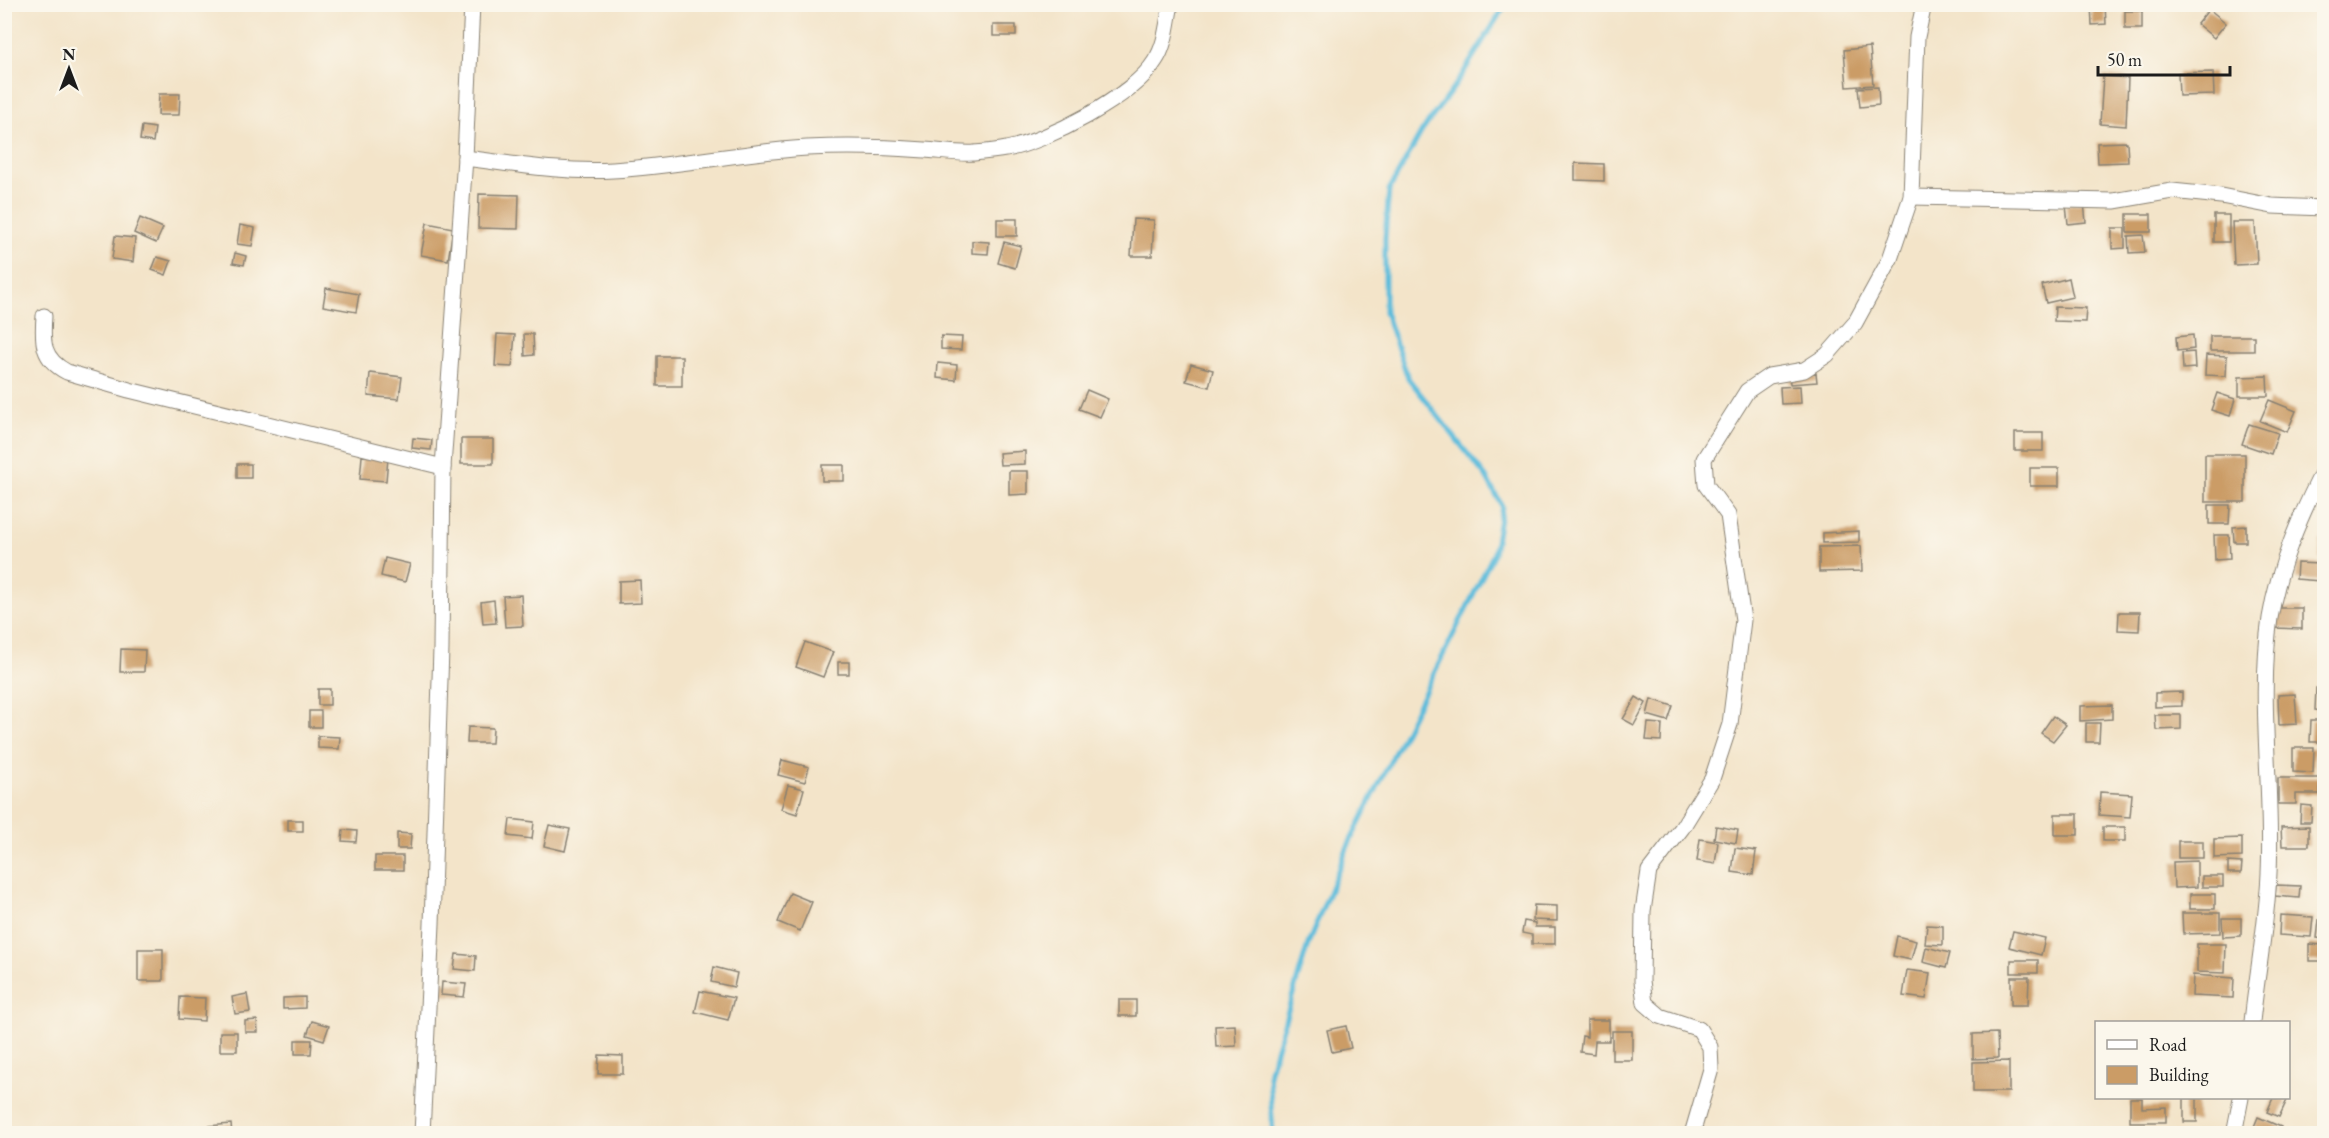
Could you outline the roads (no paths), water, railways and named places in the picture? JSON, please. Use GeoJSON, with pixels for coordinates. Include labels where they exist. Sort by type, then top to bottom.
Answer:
{"type":"FeatureCollection","features":[{"type":"Feature","properties":{"kind":"street"},"geometry":{"type":"LineString","coordinates":[[422,1134],[437,765],[443,467],[465,158],[472,4]]}},
{"type":"Feature","properties":{"kind":"street"},"geometry":{"type":"LineString","coordinates":[[465,158],[566,170],[613,170],[753,152],[810,148],[868,147],[972,153],[1007,149],[1034,141],[1081,119],[1111,102],[1140,80],[1156,60],[1165,35],[1171,4]]}},
{"type":"Feature","properties":{"kind":"street"},"geometry":{"type":"LineString","coordinates":[[1692,1134],[1711,1069],[1710,1047],[1699,1029],[1659,1016],[1645,1003],[1642,981],[1644,910],[1649,871],[1682,828],[1712,779],[1730,724],[1743,620],[1728,515],[1706,485],[1704,459],[1747,391],[1769,376],[1804,370],[1827,355],[1855,323],[1890,259],[1911,197],[1917,37],[1924,4]]}},
{"type":"Feature","properties":{"kind":"street"},"geometry":{"type":"LineString","coordinates":[[1911,197],[2114,201],[2172,191],[2221,196],[2272,206],[2325,208]]}},
{"type":"Feature","properties":{"kind":"street"},"geometry":{"type":"LineString","coordinates":[[44,316],[47,356],[67,372],[129,390],[443,467]]}},
{"type":"Feature","properties":{"kind":"street"},"geometry":{"type":"LineString","coordinates":[[2252,1021],[2264,936],[2269,873],[2266,702],[2270,620],[2277,585],[2288,549],[2325,469]]}},
{"type":"Feature","properties":{"kind":"street"},"geometry":{"type":"LineString","coordinates":[[2234,1134],[2241,1099]]}},
{"type":"Feature","properties":{"kind":"waterway"},"geometry":{"type":"LineString","coordinates":[[1273,1134],[1269,1074],[1308,944],[1348,846],[1494,553],[1502,506],[1486,477],[1408,378],[1385,312],[1385,238],[1389,190],[1422,131],[1457,83],[1506,4]]}}]}
